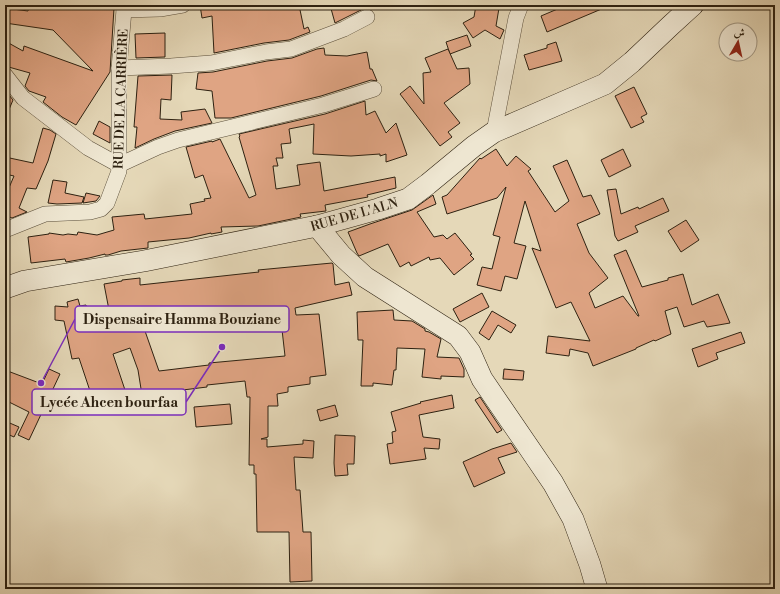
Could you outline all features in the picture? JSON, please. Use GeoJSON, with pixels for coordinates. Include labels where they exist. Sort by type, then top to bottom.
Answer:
{"type":"FeatureCollection","features":[{"type":"Feature","properties":{"kind":"main road","name":"RUE DE L'ALN"},"geometry":{"type":"LineString","coordinates":[[5,288],[25,281],[144,261],[317,226],[378,209],[408,198],[494,132],[605,84],[632,62],[693,5]]}},
{"type":"Feature","properties":{"kind":"main road"},"geometry":{"type":"LineString","coordinates":[[317,226],[340,255],[365,277],[458,336],[470,352],[482,378],[556,489],[572,519],[590,565],[597,589]]}},
{"type":"Feature","properties":{"kind":"street"},"geometry":{"type":"LineString","coordinates":[[124,7],[160,9],[183,5]]}},
{"type":"Feature","properties":{"kind":"street"},"geometry":{"type":"LineString","coordinates":[[494,132],[516,18],[522,5]]}},
{"type":"Feature","properties":{"kind":"street","name":"RUE DE LA CARRIÈRE"},"geometry":{"type":"LineString","coordinates":[[5,230],[45,214],[90,212],[101,209],[107,203],[119,171],[119,68],[124,7]]}},
{"type":"Feature","properties":{"kind":"street"},"geometry":{"type":"LineString","coordinates":[[119,68],[211,63],[266,52],[291,49],[344,30],[367,17]]}},
{"type":"Feature","properties":{"kind":"street"},"geometry":{"type":"LineString","coordinates":[[5,75],[23,98],[88,148],[119,165],[158,147],[178,140],[323,105],[374,89]]}},
{"type":"Feature","properties":{"kind":"building"},"geometry":{"type":"Polygon","coordinates":[[[29,5],[74,5],[114,8],[110,72],[76,125],[62,117],[43,102],[46,97],[29,91],[25,86],[30,73],[5,66],[5,41],[23,51],[24,46],[93,71],[53,30],[5,23],[5,8],[28,11],[29,5]]]}},
{"type":"Feature","properties":{"kind":"building"},"geometry":{"type":"Polygon","coordinates":[[[200,5],[299,5],[304,29],[308,27],[310,32],[289,40],[264,43],[214,53],[212,16],[202,18],[200,5]]]}},
{"type":"Feature","properties":{"kind":"building"},"geometry":{"type":"Polygon","coordinates":[[[330,5],[369,5],[370,9],[363,9],[335,23],[330,5]]]}},
{"type":"Feature","properties":{"kind":"building"},"geometry":{"type":"Polygon","coordinates":[[[476,5],[499,8],[496,26],[504,30],[500,39],[485,30],[473,38],[463,23],[474,17],[476,5]]]}},
{"type":"Feature","properties":{"kind":"building"},"geometry":{"type":"Polygon","coordinates":[[[567,5],[611,5],[547,32],[541,16],[567,5]]]}},
{"type":"Feature","properties":{"kind":"building"},"geometry":{"type":"Polygon","coordinates":[[[165,33],[165,57],[136,58],[135,34],[165,33]]]}},
{"type":"Feature","properties":{"kind":"building"},"geometry":{"type":"Polygon","coordinates":[[[467,35],[471,46],[450,54],[446,42],[467,35]]]}},
{"type":"Feature","properties":{"kind":"building"},"geometry":{"type":"Polygon","coordinates":[[[556,42],[562,61],[529,70],[524,55],[547,48],[547,45],[556,42]]]}},
{"type":"Feature","properties":{"kind":"building"},"geometry":{"type":"Polygon","coordinates":[[[324,48],[325,55],[347,56],[367,52],[370,69],[372,69],[377,81],[371,80],[321,96],[231,118],[215,118],[212,91],[196,89],[198,73],[213,72],[267,61],[292,58],[324,48]]]}},
{"type":"Feature","properties":{"kind":"building"},"geometry":{"type":"Polygon","coordinates":[[[448,49],[457,69],[469,68],[470,84],[444,103],[460,123],[448,132],[452,137],[440,146],[400,94],[410,86],[424,104],[423,73],[431,72],[425,58],[448,49]]]}},
{"type":"Feature","properties":{"kind":"building"},"geometry":{"type":"Polygon","coordinates":[[[172,75],[171,100],[161,99],[160,119],[182,120],[181,112],[205,109],[212,123],[175,131],[135,148],[137,127],[134,127],[138,76],[172,75]]]}},
{"type":"Feature","properties":{"kind":"building"},"geometry":{"type":"Polygon","coordinates":[[[634,87],[647,114],[641,117],[644,122],[631,128],[615,96],[634,87]]]}},
{"type":"Feature","properties":{"kind":"building"},"geometry":{"type":"Polygon","coordinates":[[[5,90],[13,100],[5,119],[5,90]]]}},
{"type":"Feature","properties":{"kind":"building"},"geometry":{"type":"Polygon","coordinates":[[[365,101],[366,115],[375,111],[386,133],[396,123],[407,155],[386,162],[386,154],[380,156],[380,154],[351,156],[313,154],[314,124],[289,129],[291,143],[281,144],[283,158],[276,158],[278,166],[273,166],[276,189],[300,185],[297,165],[320,162],[324,191],[395,177],[396,188],[367,195],[368,197],[325,205],[326,211],[300,214],[301,217],[258,226],[221,227],[222,232],[189,238],[148,242],[148,248],[121,251],[108,255],[105,254],[66,262],[65,259],[31,263],[28,237],[49,233],[77,235],[78,232],[97,235],[114,230],[112,217],[144,214],[145,219],[192,214],[190,204],[205,201],[204,199],[211,198],[203,175],[195,178],[186,147],[220,139],[249,198],[256,195],[239,134],[325,114],[365,101]]]}},
{"type":"Feature","properties":{"kind":"building"},"geometry":{"type":"Polygon","coordinates":[[[99,121],[110,127],[110,143],[93,134],[99,121]]]}},
{"type":"Feature","properties":{"kind":"building"},"geometry":{"type":"Polygon","coordinates":[[[43,128],[56,134],[48,161],[36,189],[27,188],[19,208],[27,212],[12,218],[5,215],[5,197],[14,176],[5,174],[5,157],[33,163],[43,128]]]}},
{"type":"Feature","properties":{"kind":"building"},"geometry":{"type":"Polygon","coordinates":[[[496,149],[507,166],[516,156],[531,169],[528,171],[555,212],[569,201],[553,166],[567,160],[583,197],[591,195],[600,214],[577,224],[589,253],[608,278],[589,293],[595,308],[623,296],[639,316],[614,255],[626,250],[642,287],[683,274],[692,305],[718,294],[730,323],[707,327],[704,321],[684,327],[677,307],[665,311],[671,334],[593,366],[588,353],[570,349],[569,356],[546,353],[548,336],[590,341],[571,302],[556,308],[532,248],[541,251],[525,201],[514,243],[526,246],[517,279],[505,276],[501,291],[477,285],[482,267],[492,269],[500,237],[493,235],[506,187],[497,198],[447,214],[442,197],[447,195],[480,158],[481,159],[496,149]]]}},
{"type":"Feature","properties":{"kind":"building"},"geometry":{"type":"Polygon","coordinates":[[[623,149],[631,166],[609,177],[601,160],[623,149]]]}},
{"type":"Feature","properties":{"kind":"building"},"geometry":{"type":"Polygon","coordinates":[[[53,180],[67,182],[65,193],[84,197],[82,203],[48,203],[53,180]]]}},
{"type":"Feature","properties":{"kind":"building"},"geometry":{"type":"Polygon","coordinates":[[[616,189],[621,214],[638,207],[639,209],[663,198],[669,211],[635,226],[638,232],[618,241],[615,236],[607,190],[616,189]]]}},
{"type":"Feature","properties":{"kind":"building"},"geometry":{"type":"Polygon","coordinates":[[[86,193],[100,196],[96,201],[83,203],[86,193]]]}},
{"type":"Feature","properties":{"kind":"building"},"geometry":{"type":"Polygon","coordinates":[[[433,195],[436,204],[417,212],[434,237],[443,235],[447,239],[455,233],[472,254],[470,255],[474,259],[454,275],[440,258],[430,260],[429,257],[411,266],[409,262],[400,267],[388,244],[359,256],[348,232],[412,210],[433,195]]]}},
{"type":"Feature","properties":{"kind":"building"},"geometry":{"type":"Polygon","coordinates":[[[686,220],[699,240],[681,252],[668,231],[686,220]]]}},
{"type":"Feature","properties":{"kind":"building"},"geometry":{"type":"Polygon","coordinates":[[[332,263],[335,285],[349,282],[352,295],[295,308],[296,315],[319,314],[326,375],[310,377],[310,384],[288,387],[288,392],[277,394],[278,406],[268,406],[268,437],[261,439],[267,439],[267,447],[303,444],[303,440],[314,441],[313,458],[294,457],[296,490],[300,490],[303,532],[311,532],[312,581],[290,582],[289,532],[257,532],[256,474],[254,474],[254,465],[249,465],[250,397],[247,397],[245,381],[142,395],[138,370],[130,348],[113,354],[128,399],[128,406],[105,414],[104,410],[97,412],[79,358],[72,359],[64,321],[55,320],[55,306],[68,307],[67,302],[78,299],[80,306],[86,305],[89,315],[109,310],[104,284],[140,278],[140,285],[259,272],[258,270],[332,263]],[[268,310],[244,313],[245,320],[145,331],[159,371],[209,365],[209,363],[285,356],[280,312],[268,313],[268,310]]]}},
{"type":"Feature","properties":{"kind":"building"},"geometry":{"type":"Polygon","coordinates":[[[482,293],[489,307],[460,322],[453,309],[482,293]]]}},
{"type":"Feature","properties":{"kind":"building"},"geometry":{"type":"Polygon","coordinates":[[[393,310],[394,320],[412,321],[425,329],[425,331],[441,339],[437,357],[459,358],[464,369],[464,377],[441,376],[441,379],[422,377],[425,349],[397,348],[396,370],[394,370],[392,385],[373,383],[373,386],[361,386],[363,340],[358,340],[357,312],[393,310]]]}},
{"type":"Feature","properties":{"kind":"building"},"geometry":{"type":"Polygon","coordinates":[[[492,311],[516,325],[511,333],[498,325],[489,340],[479,333],[492,311]]]}},
{"type":"Feature","properties":{"kind":"building"},"geometry":{"type":"Polygon","coordinates":[[[741,332],[745,343],[716,353],[718,359],[698,367],[692,349],[741,332]]]}},
{"type":"Feature","properties":{"kind":"building"},"geometry":{"type":"Polygon","coordinates":[[[49,369],[60,374],[29,440],[18,435],[29,412],[5,400],[5,370],[42,384],[49,369]]]}},
{"type":"Feature","properties":{"kind":"building"},"geometry":{"type":"Polygon","coordinates":[[[504,369],[524,371],[523,380],[503,379],[504,369]]]}},
{"type":"Feature","properties":{"kind":"building"},"geometry":{"type":"Polygon","coordinates":[[[452,395],[454,408],[419,415],[423,437],[440,439],[439,449],[424,448],[426,459],[390,464],[387,444],[393,443],[392,432],[396,431],[391,412],[421,403],[420,402],[452,395]]]}},
{"type":"Feature","properties":{"kind":"building"},"geometry":{"type":"Polygon","coordinates":[[[480,397],[502,430],[497,433],[475,400],[480,397]]]}},
{"type":"Feature","properties":{"kind":"building"},"geometry":{"type":"Polygon","coordinates":[[[230,404],[232,424],[196,427],[194,407],[230,404]]]}},
{"type":"Feature","properties":{"kind":"building"},"geometry":{"type":"Polygon","coordinates":[[[335,405],[338,416],[320,421],[317,410],[335,405]]]}},
{"type":"Feature","properties":{"kind":"building"},"geometry":{"type":"Polygon","coordinates":[[[5,421],[19,427],[14,437],[5,433],[5,421]]]}},
{"type":"Feature","properties":{"kind":"building"},"geometry":{"type":"Polygon","coordinates":[[[335,435],[355,436],[354,464],[347,464],[348,475],[335,476],[335,435]]]}},
{"type":"Feature","properties":{"kind":"building"},"geometry":{"type":"Polygon","coordinates":[[[511,443],[517,452],[498,458],[505,473],[474,487],[463,462],[492,449],[511,443]]]}},
{"type":"Feature","properties":{"kind":"place","name":"Lycée Ahcen bourfaa"},"geometry":{"type":"Point","coordinates":[222,347]}},
{"type":"Feature","properties":{"kind":"place","name":"Dispensaire Hamma Bouziane"},"geometry":{"type":"Point","coordinates":[41,383]}}]}
